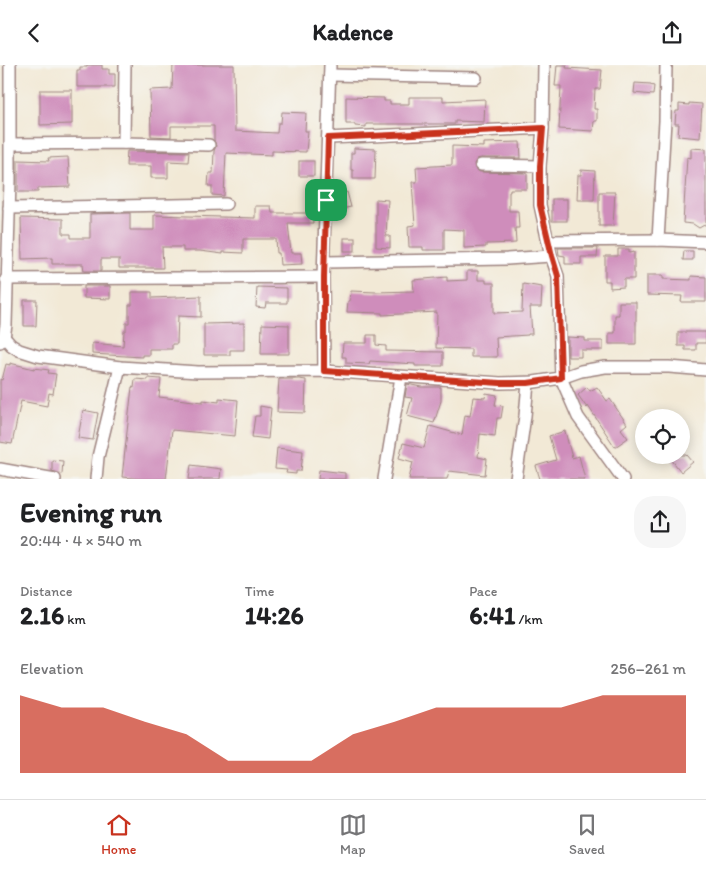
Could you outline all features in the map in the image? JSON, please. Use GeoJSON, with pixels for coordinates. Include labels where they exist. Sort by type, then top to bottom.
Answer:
{"type":"FeatureCollection","features":[{"type":"Feature","properties":{"kind":"street"},"geometry":{"type":"LineString","coordinates":[[10,65],[11,144],[9,207],[3,265],[6,279],[6,325],[2,339],[15,348],[30,354],[120,367],[224,373],[324,371],[500,383],[528,383],[561,378],[581,371],[605,367],[670,367],[706,370]]}},
{"type":"Feature","properties":{"kind":"street"},"geometry":{"type":"LineString","coordinates":[[124,143],[125,65]]}},
{"type":"Feature","properties":{"kind":"street"},"geometry":{"type":"LineString","coordinates":[[544,65],[540,205],[558,276],[561,378],[578,417],[623,479]]}},
{"type":"Feature","properties":{"kind":"street"},"geometry":{"type":"LineString","coordinates":[[658,240],[665,121],[666,65]]}},
{"type":"Feature","properties":{"kind":"street"},"geometry":{"type":"LineString","coordinates":[[324,371],[324,262],[330,70],[476,78]]}},
{"type":"Feature","properties":{"kind":"street"},"geometry":{"type":"LineString","coordinates":[[328,138],[543,128]]}},
{"type":"Feature","properties":{"kind":"street"},"geometry":{"type":"LineString","coordinates":[[11,144],[124,143],[209,145]]}},
{"type":"Feature","properties":{"kind":"street"},"geometry":{"type":"LineString","coordinates":[[482,165],[540,166]]}},
{"type":"Feature","properties":{"kind":"street"},"geometry":{"type":"LineString","coordinates":[[9,207],[226,204]]}},
{"type":"Feature","properties":{"kind":"street"},"geometry":{"type":"LineString","coordinates":[[548,241],[658,240],[706,242]]}},
{"type":"Feature","properties":{"kind":"street"},"geometry":{"type":"LineString","coordinates":[[324,262],[507,259],[552,256]]}},
{"type":"Feature","properties":{"kind":"street"},"geometry":{"type":"LineString","coordinates":[[6,279],[324,277]]}},
{"type":"Feature","properties":{"kind":"street"},"geometry":{"type":"LineString","coordinates":[[96,479],[98,457],[120,367]]}},
{"type":"Feature","properties":{"kind":"street"},"geometry":{"type":"LineString","coordinates":[[384,479],[401,377]]}},
{"type":"Feature","properties":{"kind":"street"},"geometry":{"type":"LineString","coordinates":[[516,479],[528,383]]}},
{"type":"Feature","properties":{"kind":"street"},"geometry":{"type":"LineString","coordinates":[[0,469],[55,479]]}},
{"type":"Feature","properties":{"kind":"building"},"geometry":{"type":"Polygon","coordinates":[[[87,65],[102,65],[102,69],[109,69],[109,74],[115,74],[115,87],[77,87],[77,70],[80,70],[80,67],[87,67],[87,65]]]}},
{"type":"Feature","properties":{"kind":"building"},"geometry":{"type":"Polygon","coordinates":[[[173,65],[234,65],[235,131],[277,133],[278,123],[281,123],[282,112],[306,113],[305,131],[308,131],[306,152],[272,151],[272,155],[226,153],[224,196],[212,195],[212,186],[208,186],[209,173],[213,173],[216,146],[214,126],[171,126],[171,137],[151,136],[150,90],[172,89],[173,65]]]}},
{"type":"Feature","properties":{"kind":"building"},"geometry":{"type":"Polygon","coordinates":[[[557,65],[567,65],[566,68],[602,70],[600,89],[595,89],[594,109],[597,109],[597,121],[594,121],[593,131],[559,129],[561,86],[555,86],[557,65]]]}},
{"type":"Feature","properties":{"kind":"building"},"geometry":{"type":"Polygon","coordinates":[[[635,83],[651,84],[654,86],[653,95],[634,93],[635,83]]]}},
{"type":"Feature","properties":{"kind":"building"},"geometry":{"type":"Polygon","coordinates":[[[40,90],[72,90],[72,124],[40,125],[40,90]]]}},
{"type":"Feature","properties":{"kind":"building"},"geometry":{"type":"Polygon","coordinates":[[[346,97],[384,98],[384,101],[390,101],[390,104],[409,104],[409,97],[443,97],[443,101],[485,99],[484,122],[455,121],[455,124],[366,124],[366,127],[355,126],[355,124],[346,124],[346,97]]]}},
{"type":"Feature","properties":{"kind":"building"},"geometry":{"type":"Polygon","coordinates":[[[689,103],[702,104],[700,138],[678,136],[679,124],[675,124],[676,111],[679,111],[679,104],[689,105],[689,103]]]}},
{"type":"Feature","properties":{"kind":"building"},"geometry":{"type":"Polygon","coordinates":[[[520,142],[521,158],[481,158],[477,159],[474,164],[475,169],[480,172],[527,173],[527,189],[510,189],[509,192],[509,211],[518,211],[519,228],[515,228],[516,243],[486,244],[486,247],[464,248],[464,230],[444,229],[444,250],[423,250],[423,247],[409,247],[408,226],[415,225],[412,182],[417,182],[416,167],[452,165],[452,146],[484,147],[484,143],[520,142]]]}},
{"type":"Feature","properties":{"kind":"building"},"geometry":{"type":"Polygon","coordinates":[[[354,148],[376,149],[375,179],[353,179],[351,153],[354,153],[354,148]]]}},
{"type":"Feature","properties":{"kind":"building"},"geometry":{"type":"Polygon","coordinates":[[[691,148],[706,149],[706,224],[699,228],[693,224],[683,223],[687,157],[691,158],[691,148]]]}},
{"type":"Feature","properties":{"kind":"building"},"geometry":{"type":"Polygon","coordinates":[[[127,151],[189,152],[188,162],[168,161],[168,178],[151,178],[151,166],[126,166],[127,151]]]}},
{"type":"Feature","properties":{"kind":"building"},"geometry":{"type":"Polygon","coordinates":[[[68,157],[70,187],[38,188],[38,192],[18,192],[18,160],[49,161],[48,158],[68,157]]]}},
{"type":"Feature","properties":{"kind":"building"},"geometry":{"type":"Polygon","coordinates":[[[299,161],[314,161],[314,176],[299,176],[299,161]]]}},
{"type":"Feature","properties":{"kind":"building"},"geometry":{"type":"Polygon","coordinates":[[[581,170],[595,171],[594,200],[577,200],[578,175],[581,175],[581,170]]]}},
{"type":"Feature","properties":{"kind":"building"},"geometry":{"type":"Polygon","coordinates":[[[347,192],[351,207],[341,209],[337,195],[347,192]]]}},
{"type":"Feature","properties":{"kind":"building"},"geometry":{"type":"Polygon","coordinates":[[[599,192],[615,192],[613,226],[599,226],[599,192]]]}},
{"type":"Feature","properties":{"kind":"building"},"geometry":{"type":"Polygon","coordinates":[[[376,199],[388,200],[386,236],[390,236],[390,248],[376,247],[376,199]]]}},
{"type":"Feature","properties":{"kind":"building"},"geometry":{"type":"Polygon","coordinates":[[[552,199],[567,199],[567,221],[552,221],[552,199]]]}},
{"type":"Feature","properties":{"kind":"building"},"geometry":{"type":"Polygon","coordinates":[[[255,206],[271,206],[272,213],[312,213],[313,223],[288,223],[291,253],[301,253],[302,264],[280,265],[276,239],[243,239],[243,253],[223,252],[223,254],[183,251],[183,247],[162,247],[163,268],[119,268],[119,259],[101,259],[101,271],[84,271],[83,264],[52,264],[52,258],[22,259],[21,218],[63,219],[63,234],[71,234],[71,238],[90,238],[90,214],[130,213],[130,230],[154,230],[154,215],[255,218],[255,206]]]}},
{"type":"Feature","properties":{"kind":"building"},"geometry":{"type":"Polygon","coordinates":[[[344,238],[355,238],[355,251],[344,251],[344,238]]]}},
{"type":"Feature","properties":{"kind":"building"},"geometry":{"type":"Polygon","coordinates":[[[558,248],[598,248],[597,257],[581,257],[581,264],[565,264],[565,256],[559,255],[558,248]]]}},
{"type":"Feature","properties":{"kind":"building"},"geometry":{"type":"Polygon","coordinates":[[[618,249],[629,249],[629,253],[634,252],[634,279],[624,279],[624,287],[610,288],[610,281],[605,281],[605,256],[618,256],[618,249]]]}},
{"type":"Feature","properties":{"kind":"building"},"geometry":{"type":"Polygon","coordinates":[[[684,251],[693,251],[693,260],[683,260],[684,251]]]}},
{"type":"Feature","properties":{"kind":"building"},"geometry":{"type":"Polygon","coordinates":[[[467,271],[478,271],[478,280],[494,283],[494,313],[522,312],[523,284],[542,287],[541,307],[530,307],[532,334],[496,337],[497,357],[471,357],[471,349],[436,348],[437,312],[382,315],[382,313],[347,312],[351,291],[414,291],[413,280],[447,277],[447,281],[467,280],[467,271]]]}},
{"type":"Feature","properties":{"kind":"building"},"geometry":{"type":"Polygon","coordinates":[[[647,275],[663,275],[663,279],[691,280],[691,276],[706,277],[706,302],[681,302],[682,296],[647,295],[647,275]]]}},
{"type":"Feature","properties":{"kind":"building"},"geometry":{"type":"Polygon","coordinates":[[[84,286],[110,286],[110,299],[84,298],[84,286]]]}},
{"type":"Feature","properties":{"kind":"building"},"geometry":{"type":"Polygon","coordinates":[[[257,287],[287,288],[287,303],[266,303],[265,308],[256,307],[257,287]]]}},
{"type":"Feature","properties":{"kind":"building"},"geometry":{"type":"Polygon","coordinates":[[[132,292],[152,292],[152,298],[201,296],[201,317],[178,316],[177,344],[172,344],[172,349],[149,349],[149,355],[142,355],[142,357],[92,354],[92,343],[123,346],[126,323],[129,323],[129,305],[132,305],[132,292]]]}},
{"type":"Feature","properties":{"kind":"building"},"geometry":{"type":"Polygon","coordinates":[[[24,300],[37,300],[36,326],[24,326],[24,300]]]}},
{"type":"Feature","properties":{"kind":"building"},"geometry":{"type":"Polygon","coordinates":[[[619,302],[636,302],[636,344],[609,344],[609,333],[615,333],[615,315],[619,315],[619,302]]]}},
{"type":"Feature","properties":{"kind":"building"},"geometry":{"type":"Polygon","coordinates":[[[244,323],[244,350],[230,350],[230,355],[204,355],[204,324],[244,323]]]}},
{"type":"Feature","properties":{"kind":"building"},"geometry":{"type":"Polygon","coordinates":[[[262,324],[289,325],[289,354],[261,354],[262,324]]]}},
{"type":"Feature","properties":{"kind":"building"},"geometry":{"type":"Polygon","coordinates":[[[678,332],[706,332],[706,343],[696,343],[696,350],[685,350],[685,346],[678,346],[678,332]]]}},
{"type":"Feature","properties":{"kind":"building"},"geometry":{"type":"Polygon","coordinates":[[[367,335],[376,335],[376,345],[386,346],[386,351],[443,352],[443,366],[415,366],[415,364],[370,361],[369,364],[346,363],[346,357],[342,357],[343,343],[367,343],[367,335]]]}},
{"type":"Feature","properties":{"kind":"building"},"geometry":{"type":"Polygon","coordinates":[[[568,337],[585,338],[585,341],[603,341],[603,350],[581,350],[581,357],[568,357],[568,337]]]}},
{"type":"Feature","properties":{"kind":"building"},"geometry":{"type":"Polygon","coordinates":[[[10,363],[34,369],[49,370],[48,373],[56,374],[53,394],[49,393],[47,406],[21,401],[12,444],[0,442],[0,379],[2,380],[6,364],[10,365],[10,363]]]}},
{"type":"Feature","properties":{"kind":"building"},"geometry":{"type":"Polygon","coordinates":[[[148,378],[161,379],[159,397],[203,402],[203,400],[219,402],[219,398],[238,400],[235,436],[172,430],[166,479],[122,477],[132,387],[134,388],[135,379],[148,380],[148,378]]]}},
{"type":"Feature","properties":{"kind":"building"},"geometry":{"type":"Polygon","coordinates":[[[279,379],[306,380],[305,413],[277,412],[279,379]]]}},
{"type":"Feature","properties":{"kind":"building"},"geometry":{"type":"Polygon","coordinates":[[[407,384],[421,387],[441,387],[441,401],[434,423],[407,416],[412,398],[405,397],[407,384]]]}},
{"type":"Feature","properties":{"kind":"building"},"geometry":{"type":"Polygon","coordinates":[[[587,387],[590,391],[597,387],[607,401],[610,399],[627,424],[621,429],[628,438],[615,447],[588,406],[587,408],[578,395],[587,387]]]}},
{"type":"Feature","properties":{"kind":"building"},"geometry":{"type":"Polygon","coordinates":[[[486,393],[497,395],[495,405],[503,406],[501,418],[497,418],[495,436],[480,434],[478,457],[487,459],[485,475],[449,471],[447,479],[409,479],[413,462],[399,458],[403,443],[424,448],[430,426],[462,435],[465,415],[470,416],[473,397],[485,398],[486,393]]]}},
{"type":"Feature","properties":{"kind":"building"},"geometry":{"type":"Polygon","coordinates":[[[260,406],[271,408],[268,439],[252,437],[255,416],[260,416],[260,406]]]}},
{"type":"Feature","properties":{"kind":"building"},"geometry":{"type":"Polygon","coordinates":[[[83,410],[98,413],[93,440],[78,438],[83,410]]]}},
{"type":"Feature","properties":{"kind":"building"},"geometry":{"type":"Polygon","coordinates":[[[565,431],[572,458],[579,456],[585,479],[540,479],[536,466],[556,460],[549,436],[565,431]]]}},
{"type":"Feature","properties":{"kind":"building"},"geometry":{"type":"Polygon","coordinates":[[[277,448],[303,451],[301,471],[296,471],[296,474],[286,473],[287,470],[275,469],[277,448]]]}},
{"type":"Feature","properties":{"kind":"building"},"geometry":{"type":"Polygon","coordinates":[[[690,458],[693,462],[681,472],[675,464],[690,464],[690,458]]]}},
{"type":"Feature","properties":{"kind":"building"},"geometry":{"type":"Polygon","coordinates":[[[52,460],[63,461],[62,474],[52,471],[52,460]]]}},
{"type":"Feature","properties":{"kind":"building"},"geometry":{"type":"Polygon","coordinates":[[[191,465],[221,469],[220,479],[189,479],[191,465]]]}},
{"type":"Feature","properties":{"kind":"building"},"geometry":{"type":"Polygon","coordinates":[[[319,470],[345,473],[345,479],[318,479],[319,470]]]}},
{"type":"Feature","properties":{"kind":"route"},"geometry":{"type":"LineString","coordinates":[[543,128],[540,166],[540,205],[558,276],[561,378],[528,383],[500,383],[324,371],[326,200],[328,138],[543,128]]}}]}
